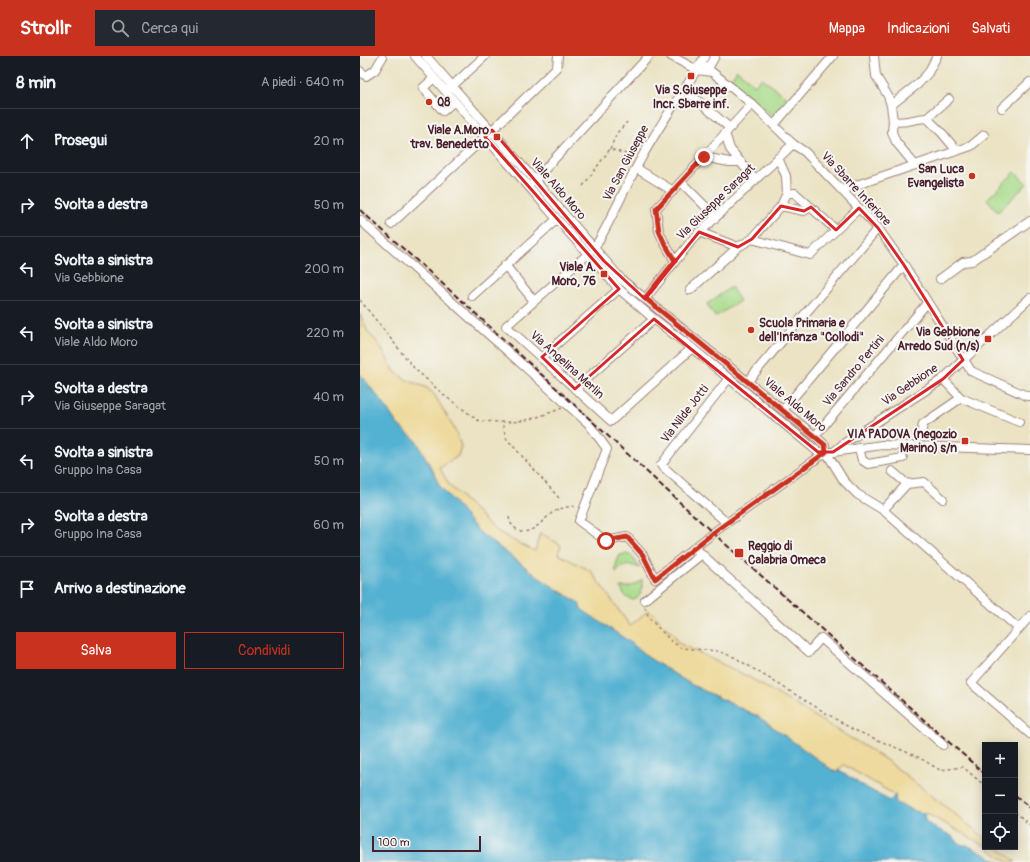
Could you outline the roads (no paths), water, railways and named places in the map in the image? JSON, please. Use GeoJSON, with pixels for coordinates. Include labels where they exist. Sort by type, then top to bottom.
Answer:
{"type":"FeatureCollection","features":[{"type":"Feature","properties":{"kind":"street","name":"Viale Aldo Moro"},"geometry":{"type":"LineString","coordinates":[[415,56],[557,219],[622,280],[784,410],[825,445],[830,452]]}},
{"type":"Feature","properties":{"kind":"street","name":"Viale Aldo Moro"},"geometry":{"type":"LineString","coordinates":[[426,56],[453,85],[534,180],[619,288],[654,319],[729,378],[818,452],[830,452]]}},
{"type":"Feature","properties":{"kind":"street"},"geometry":{"type":"LineString","coordinates":[[446,91],[485,56]]}},
{"type":"Feature","properties":{"kind":"street"},"geometry":{"type":"LineString","coordinates":[[391,224],[557,67],[558,56]]}},
{"type":"Feature","properties":{"kind":"street"},"geometry":{"type":"LineString","coordinates":[[534,180],[649,56]]}},
{"type":"Feature","properties":{"kind":"street","name":"Via Sbarre Inferiore"},"geometry":{"type":"LineString","coordinates":[[671,56],[697,70],[712,72],[752,104],[793,144],[805,152],[878,228],[904,265],[971,371],[1030,396]]}},
{"type":"Feature","properties":{"kind":"street","name":"Via San Giuseppe"},"geometry":{"type":"LineString","coordinates":[[506,326],[591,251],[604,233],[641,158],[659,127],[706,56]]}},
{"type":"Feature","properties":{"kind":"street","name":"Via San Giuseppe"},"geometry":{"type":"LineString","coordinates":[[697,70],[710,65],[715,56]]}},
{"type":"Feature","properties":{"kind":"street"},"geometry":{"type":"LineString","coordinates":[[774,125],[833,56]]}},
{"type":"Feature","properties":{"kind":"street"},"geometry":{"type":"LineString","coordinates":[[874,56],[876,76],[888,96],[891,105],[893,121],[892,132],[896,142],[915,165]]}},
{"type":"Feature","properties":{"kind":"street"},"geometry":{"type":"LineString","coordinates":[[891,105],[918,84],[928,73],[937,56]]}},
{"type":"Feature","properties":{"kind":"street"},"geometry":{"type":"LineString","coordinates":[[360,71],[366,76],[375,70],[382,57]]}},
{"type":"Feature","properties":{"kind":"street"},"geometry":{"type":"LineString","coordinates":[[434,78],[422,88],[443,111],[454,100]]}},
{"type":"Feature","properties":{"kind":"street"},"geometry":{"type":"LineString","coordinates":[[1002,108],[1030,82]]}},
{"type":"Feature","properties":{"kind":"street"},"geometry":{"type":"LineString","coordinates":[[684,89],[727,130],[730,149],[755,180]]}},
{"type":"Feature","properties":{"kind":"street"},"geometry":{"type":"LineString","coordinates":[[893,121],[901,123],[927,118],[950,99]]}},
{"type":"Feature","properties":{"kind":"street"},"geometry":{"type":"LineString","coordinates":[[675,261],[659,231],[656,209],[752,104]]}},
{"type":"Feature","properties":{"kind":"street"},"geometry":{"type":"LineString","coordinates":[[927,118],[957,151]]}},
{"type":"Feature","properties":{"kind":"street"},"geometry":{"type":"LineString","coordinates":[[842,190],[971,146],[984,135]]}},
{"type":"Feature","properties":{"kind":"street","name":"Via Giuseppe Saragat"},"geometry":{"type":"LineString","coordinates":[[645,298],[699,232],[793,144]]}},
{"type":"Feature","properties":{"kind":"street"},"geometry":{"type":"LineString","coordinates":[[704,157],[729,162],[741,162]]}},
{"type":"Feature","properties":{"kind":"street"},"geometry":{"type":"LineString","coordinates":[[690,290],[738,247],[752,239],[781,206],[787,193],[786,176],[778,158]]}},
{"type":"Feature","properties":{"kind":"street"},"geometry":{"type":"LineString","coordinates":[[636,168],[673,191]]}},
{"type":"Feature","properties":{"kind":"street"},"geometry":{"type":"LineString","coordinates":[[681,182],[716,216]]}},
{"type":"Feature","properties":{"kind":"street"},"geometry":{"type":"LineString","coordinates":[[787,193],[794,193],[836,230]]}},
{"type":"Feature","properties":{"kind":"street"},"geometry":{"type":"LineString","coordinates":[[781,206],[804,212],[811,208]]}},
{"type":"Feature","properties":{"kind":"street"},"geometry":{"type":"LineString","coordinates":[[752,239],[810,255],[859,208]]}},
{"type":"Feature","properties":{"kind":"street"},"geometry":{"type":"LineString","coordinates":[[472,296],[557,219]]}},
{"type":"Feature","properties":{"kind":"street","name":"Via Gebbione"},"geometry":{"type":"LineString","coordinates":[[360,220],[588,423],[607,448],[579,521],[606,541],[627,537],[643,555],[655,579],[727,523],[830,452],[943,378],[1030,298]]}},
{"type":"Feature","properties":{"kind":"street"},"geometry":{"type":"LineString","coordinates":[[940,279],[963,262],[972,262],[1030,221]]}},
{"type":"Feature","properties":{"kind":"street"},"geometry":{"type":"LineString","coordinates":[[748,381],[878,228]]}},
{"type":"Feature","properties":{"kind":"street"},"geometry":{"type":"LineString","coordinates":[[699,232],[738,247]]}},
{"type":"Feature","properties":{"kind":"street"},"geometry":{"type":"LineString","coordinates":[[505,265],[534,301]]}},
{"type":"Feature","properties":{"kind":"street"},"geometry":{"type":"LineString","coordinates":[[784,410],[904,265]]}},
{"type":"Feature","properties":{"kind":"street"},"geometry":{"type":"LineString","coordinates":[[542,358],[619,288]]}},
{"type":"Feature","properties":{"kind":"street","name":"Via Sandro Pertini"},"geometry":{"type":"LineString","coordinates":[[814,436],[927,303]]}},
{"type":"Feature","properties":{"kind":"street"},"geometry":{"type":"LineString","coordinates":[[575,389],[654,319]]}},
{"type":"Feature","properties":{"kind":"street","name":"Via Angelina Merlin"},"geometry":{"type":"LineString","coordinates":[[506,326],[611,421],[692,348]]}},
{"type":"Feature","properties":{"kind":"street","name":"Via Nilde Jotti"},"geometry":{"type":"LineString","coordinates":[[727,523],[661,465],[729,378]]}},
{"type":"Feature","properties":{"kind":"street"},"geometry":{"type":"LineString","coordinates":[[943,378],[960,398],[1019,422]]}},
{"type":"Feature","properties":{"kind":"street"},"geometry":{"type":"LineString","coordinates":[[921,435],[923,424],[960,398]]}},
{"type":"Feature","properties":{"kind":"street"},"geometry":{"type":"LineString","coordinates":[[1019,629],[883,510],[857,494],[844,481],[830,452],[882,445],[1030,450]]}},
{"type":"Feature","properties":{"kind":"street"},"geometry":{"type":"LineString","coordinates":[[859,448],[862,460],[868,464],[903,458]]}},
{"type":"Feature","properties":{"kind":"street"},"geometry":{"type":"LineString","coordinates":[[892,471],[907,484]]}},
{"type":"Feature","properties":{"kind":"street"},"geometry":{"type":"LineString","coordinates":[[883,510],[907,484],[924,482],[943,499]]}},
{"type":"Feature","properties":{"kind":"street"},"geometry":{"type":"LineString","coordinates":[[695,548],[809,652],[821,638],[943,745]]}},
{"type":"Feature","properties":{"kind":"street"},"geometry":{"type":"LineString","coordinates":[[645,600],[702,554]]}},
{"type":"Feature","properties":{"kind":"street"},"geometry":{"type":"LineString","coordinates":[[1030,616],[971,683],[1030,734]]}},
{"type":"Feature","properties":{"kind":"water"},"geometry":{"type":"Polygon","coordinates":[[[360,374],[398,425],[416,440],[439,485],[479,532],[544,581],[579,603],[581,609],[630,642],[649,658],[692,685],[759,717],[835,772],[839,770],[858,783],[890,801],[895,795],[896,803],[917,812],[926,813],[924,817],[926,822],[950,835],[962,845],[967,845],[999,862],[360,862],[360,374]]]}},
{"type":"Feature","properties":{"kind":"railway"},"geometry":{"type":"LineString","coordinates":[[360,210],[462,301],[713,533],[982,771]]}},
{"type":"Feature","properties":{"kind":"railway"},"geometry":{"type":"LineString","coordinates":[[1018,798],[1030,808]]}},
{"type":"Feature","properties":{"kind":"place","name":"Via S.Giuseppe Incr. Sbarre inf."},"geometry":{"type":"Point","coordinates":[691,76]}},
{"type":"Feature","properties":{"kind":"place","name":"Q8"},"geometry":{"type":"Point","coordinates":[429,102]}},
{"type":"Feature","properties":{"kind":"place","name":"Viale A.Moro trav. Benedetto"},"geometry":{"type":"Point","coordinates":[497,137]}},
{"type":"Feature","properties":{"kind":"place","name":"San Luca Evangelista"},"geometry":{"type":"Point","coordinates":[972,176]}},
{"type":"Feature","properties":{"kind":"place","name":"Viale A. Moro, 76"},"geometry":{"type":"Point","coordinates":[604,274]}},
{"type":"Feature","properties":{"kind":"place","name":"Scuola Primaria e dell'Infanza \"Collodi\""},"geometry":{"type":"Point","coordinates":[751,330]}},
{"type":"Feature","properties":{"kind":"place","name":"Via Gebbione Arredo Sud (n/s)"},"geometry":{"type":"Point","coordinates":[988,339]}},
{"type":"Feature","properties":{"kind":"place","name":"VIA PADOVA (negozio Marino) s/n"},"geometry":{"type":"Point","coordinates":[965,441]}},
{"type":"Feature","properties":{"kind":"place","name":"Reggio di Calabria Omeca"},"geometry":{"type":"Point","coordinates":[739,553]}}]}
